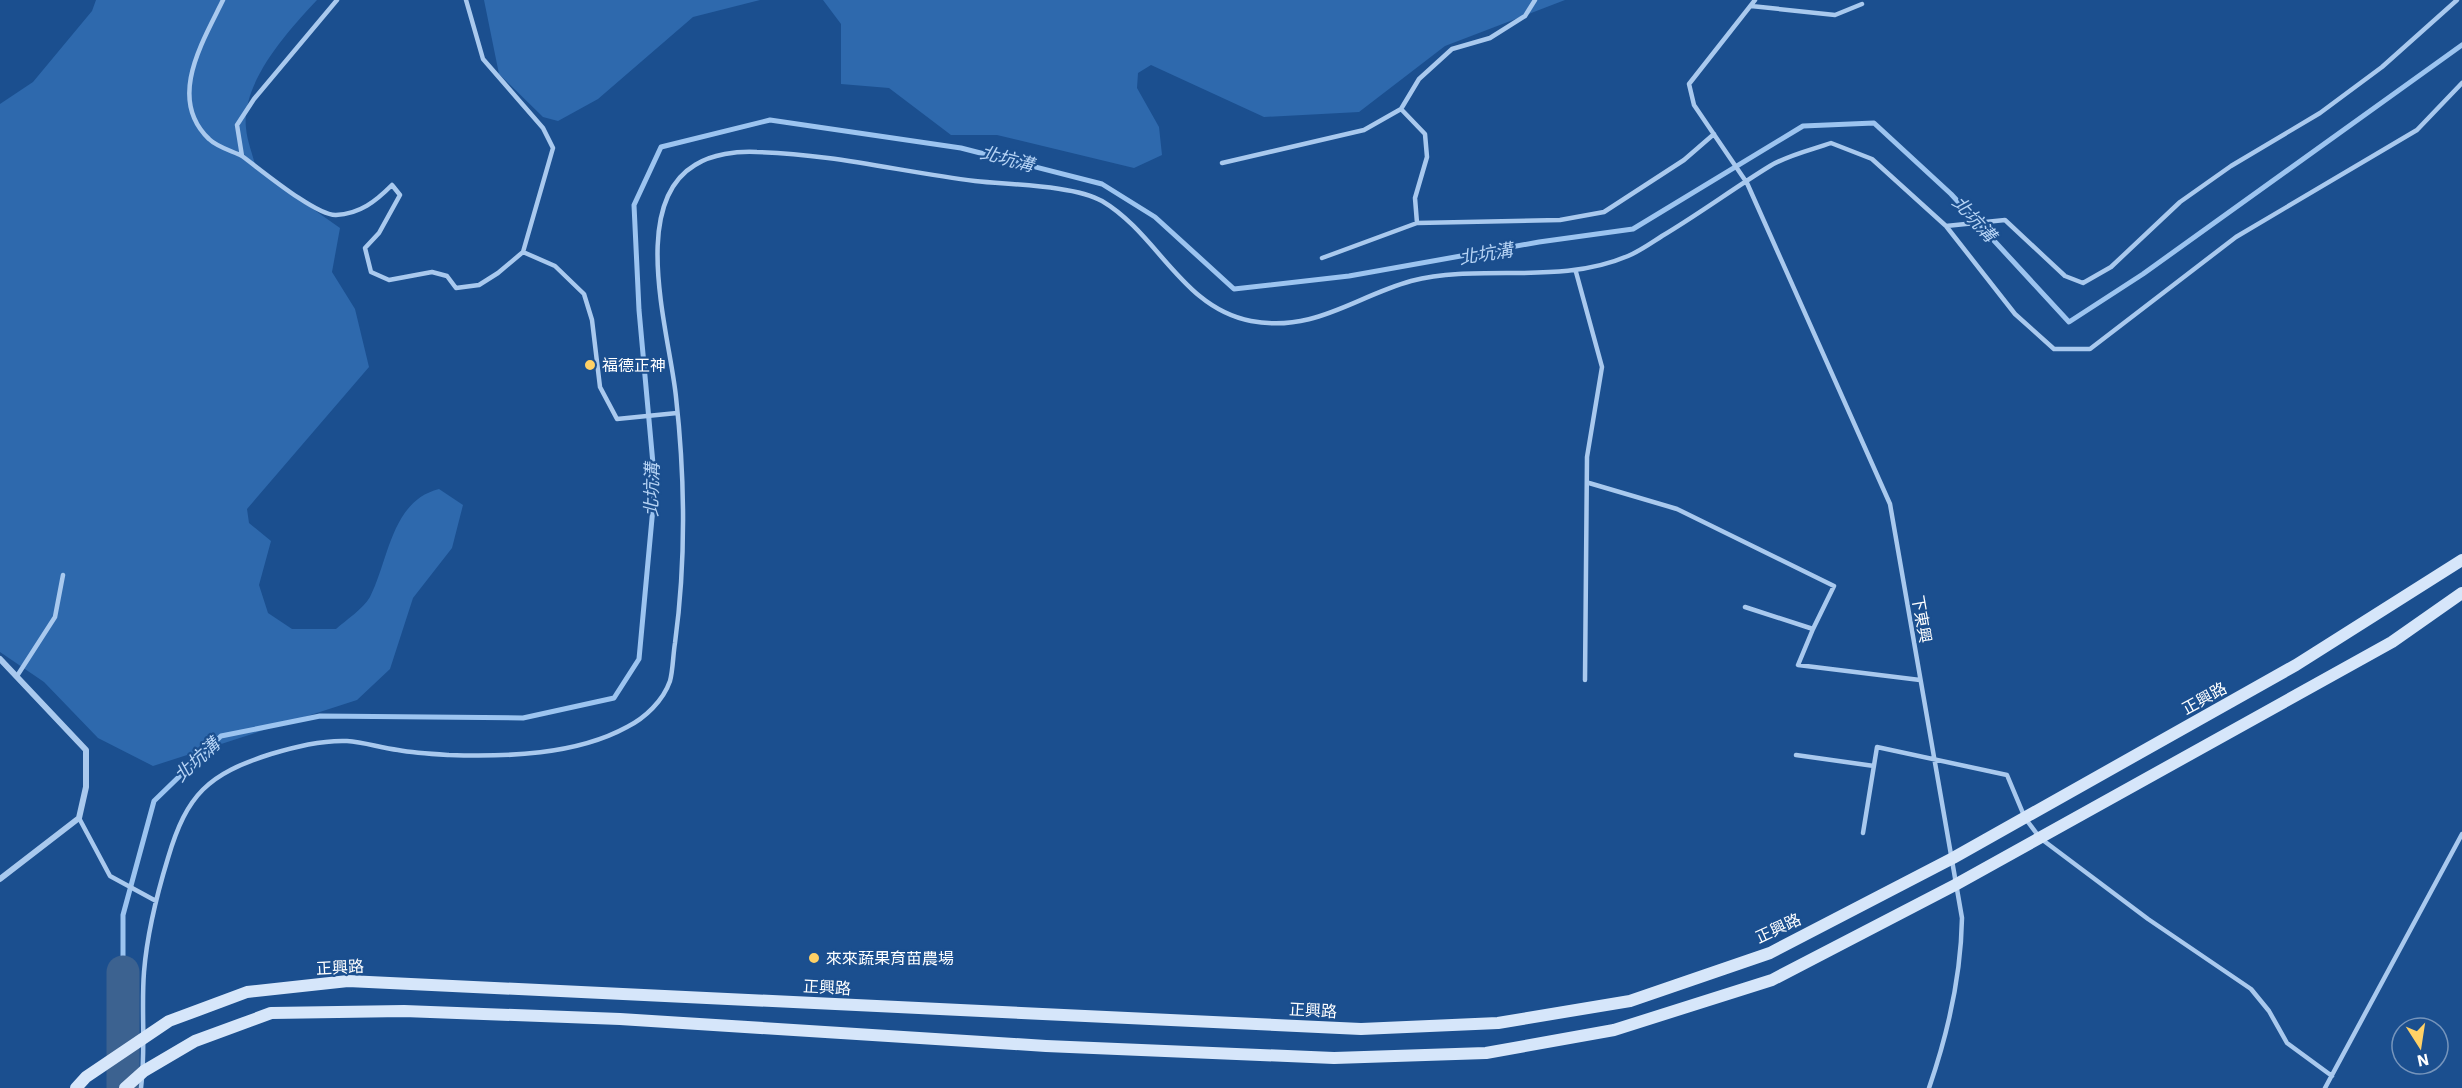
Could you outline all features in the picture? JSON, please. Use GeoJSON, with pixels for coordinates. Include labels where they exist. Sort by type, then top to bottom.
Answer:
{"type":"FeatureCollection","features":[{"type":"Feature","properties":{"kind":"main road","name":"正興路"},"geometry":{"type":"LineString","coordinates":[[76,1088],[86,1077],[169,1021],[247,992],[348,981],[1361,1029],[1498,1023],[1630,1000],[1770,952],[1953,858],[2295,665],[2462,560]]}},
{"type":"Feature","properties":{"kind":"main road"},"geometry":{"type":"LineString","coordinates":[[133,1086],[144,1071],[195,1041],[271,1013],[382,1011],[620,1019],[1046,1046],[1334,1058],[1486,1053],[1614,1030],[1772,980],[1955,885],[2392,642],[2462,593]]}},
{"type":"Feature","properties":{"kind":"street"},"geometry":{"type":"LineString","coordinates":[[0,659],[86,750],[86,787],[79,818],[0,879]]}},
{"type":"Feature","properties":{"kind":"lane"},"geometry":{"type":"LineString","coordinates":[[223,0],[204,39],[188,85],[193,120],[211,141],[242,156],[308,204],[334,215],[374,204],[392,185],[400,195],[379,233],[365,248],[371,272],[389,280],[432,272],[447,276],[456,288],[479,285],[498,273],[523,252],[553,148],[543,128],[483,59],[466,0]]}},
{"type":"Feature","properties":{"kind":"lane"},"geometry":{"type":"LineString","coordinates":[[242,156],[237,125],[254,99],[337,0]]}},
{"type":"Feature","properties":{"kind":"lane"},"geometry":{"type":"LineString","coordinates":[[1222,162],[1364,130],[1401,109],[1419,79],[1452,49],[1490,38],[1525,16],[1535,0]]}},
{"type":"Feature","properties":{"kind":"lane"},"geometry":{"type":"LineString","coordinates":[[1755,0],[1751,6],[1835,15],[1862,4]]}},
{"type":"Feature","properties":{"kind":"lane"},"geometry":{"type":"LineString","coordinates":[[1946,226],[2005,220],[2065,276],[2083,283],[2110,267],[2180,202],[2231,166],[2319,113],[2382,67],[2457,0]]}},
{"type":"Feature","properties":{"kind":"lane","name":"下東興"},"geometry":{"type":"LineString","coordinates":[[1751,6],[1689,84],[1694,105],[1746,181],[1890,504],[1962,918],[1962,950],[1947,1035],[1929,1088]]}},
{"type":"Feature","properties":{"kind":"lane"},"geometry":{"type":"LineString","coordinates":[[144,1071],[144,973],[156,901],[180,824],[193,800],[224,771],[298,746],[334,742],[350,741],[402,751],[454,755],[519,753],[558,748],[589,743],[630,726],[657,704],[670,681],[683,562],[677,413],[657,274],[659,222],[666,200],[677,180],[692,166],[717,156],[754,151],[879,165],[969,180],[1094,196],[1116,210],[1198,297],[1221,312],[1251,321],[1291,323],[1325,317],[1398,285],[1428,277],[1468,273],[1576,272],[1630,256],[1774,163],[1831,143],[1872,159],[1946,226],[2015,314],[2054,349],[2090,350],[2236,237],[2417,130],[2462,83]]}},
{"type":"Feature","properties":{"kind":"lane"},"geometry":{"type":"LineString","coordinates":[[1401,109],[1425,134],[1427,157],[1415,198],[1417,224]]}},
{"type":"Feature","properties":{"kind":"lane"},"geometry":{"type":"LineString","coordinates":[[1322,258],[1417,224],[1560,220],[1604,212],[1684,160],[1714,134]]}},
{"type":"Feature","properties":{"kind":"lane"},"geometry":{"type":"LineString","coordinates":[[523,252],[555,266],[584,294],[592,320],[600,387],[617,419],[677,413]]}},
{"type":"Feature","properties":{"kind":"lane"},"geometry":{"type":"LineString","coordinates":[[1576,272],[1602,368],[1587,457],[1589,483],[1584,680]]}},
{"type":"Feature","properties":{"kind":"lane"},"geometry":{"type":"LineString","coordinates":[[1589,483],[1677,510],[1834,586],[1798,665],[1920,680]]}},
{"type":"Feature","properties":{"kind":"lane"},"geometry":{"type":"LineString","coordinates":[[17,676],[55,617],[63,575]]}},
{"type":"Feature","properties":{"kind":"lane"},"geometry":{"type":"LineString","coordinates":[[1745,607],[1813,629]]}},
{"type":"Feature","properties":{"kind":"lane"},"geometry":{"type":"LineString","coordinates":[[1863,833],[1877,747],[2007,775],[2025,818],[2040,838],[2148,919],[2251,990],[2269,1011],[2287,1043],[2332,1076]]}},
{"type":"Feature","properties":{"kind":"lane"},"geometry":{"type":"LineString","coordinates":[[1796,755],[1874,766]]}},
{"type":"Feature","properties":{"kind":"lane"},"geometry":{"type":"LineString","coordinates":[[79,818],[110,876],[156,901]]}},
{"type":"Feature","properties":{"kind":"lane"},"geometry":{"type":"LineString","coordinates":[[2325,1088],[2462,834]]}},
{"type":"Feature","properties":{"kind":"shaded area"},"geometry":{"type":"Polygon","coordinates":[[[96,0],[317,0],[293,26],[259,75],[246,111],[246,128],[256,169],[340,228],[332,272],[355,309],[369,367],[247,509],[249,523],[271,541],[259,585],[268,613],[292,629],[336,629],[359,610],[370,597],[394,534],[401,519],[411,506],[423,496],[439,489],[463,505],[452,548],[413,598],[390,669],[357,700],[153,766],[98,738],[44,682],[0,652],[0,104],[33,82],[92,11],[96,0]]]}},
{"type":"Feature","properties":{"kind":"shaded area"},"geometry":{"type":"Polygon","coordinates":[[[484,0],[760,0],[693,17],[598,99],[558,121],[543,117],[499,74],[484,0]]]}},
{"type":"Feature","properties":{"kind":"shaded area"},"geometry":{"type":"Polygon","coordinates":[[[823,0],[1565,0],[1445,46],[1359,112],[1264,117],[1151,65],[1138,73],[1137,88],[1159,127],[1162,155],[1134,168],[997,135],[951,135],[889,88],[841,84],[841,24],[823,0]]]}},
{"type":"Feature","properties":{"kind":"waterway","name":"北坑溝"},"geometry":{"type":"LineString","coordinates":[[123,972],[123,915],[154,801],[221,736],[320,716],[523,718],[614,698],[639,659],[655,486],[639,310],[634,205],[661,147],[770,120],[961,148],[1102,184],[1155,217],[1234,289],[1349,276],[1539,242],[1633,229],[1803,126],[1874,123],[1951,194],[2069,322],[2143,274],[2462,45]]}},
{"type":"Feature","properties":{"kind":"waterway","name":"北坑溝"},"geometry":{"type":"LineString","coordinates":[[123,972],[123,1088]]}},
{"type":"Feature","properties":{"kind":"place","name":"福德正神"},"geometry":{"type":"Point","coordinates":[590,365]}},
{"type":"Feature","properties":{"kind":"place","name":"來來蔬果育苗農場"},"geometry":{"type":"Point","coordinates":[814,958]}}]}
